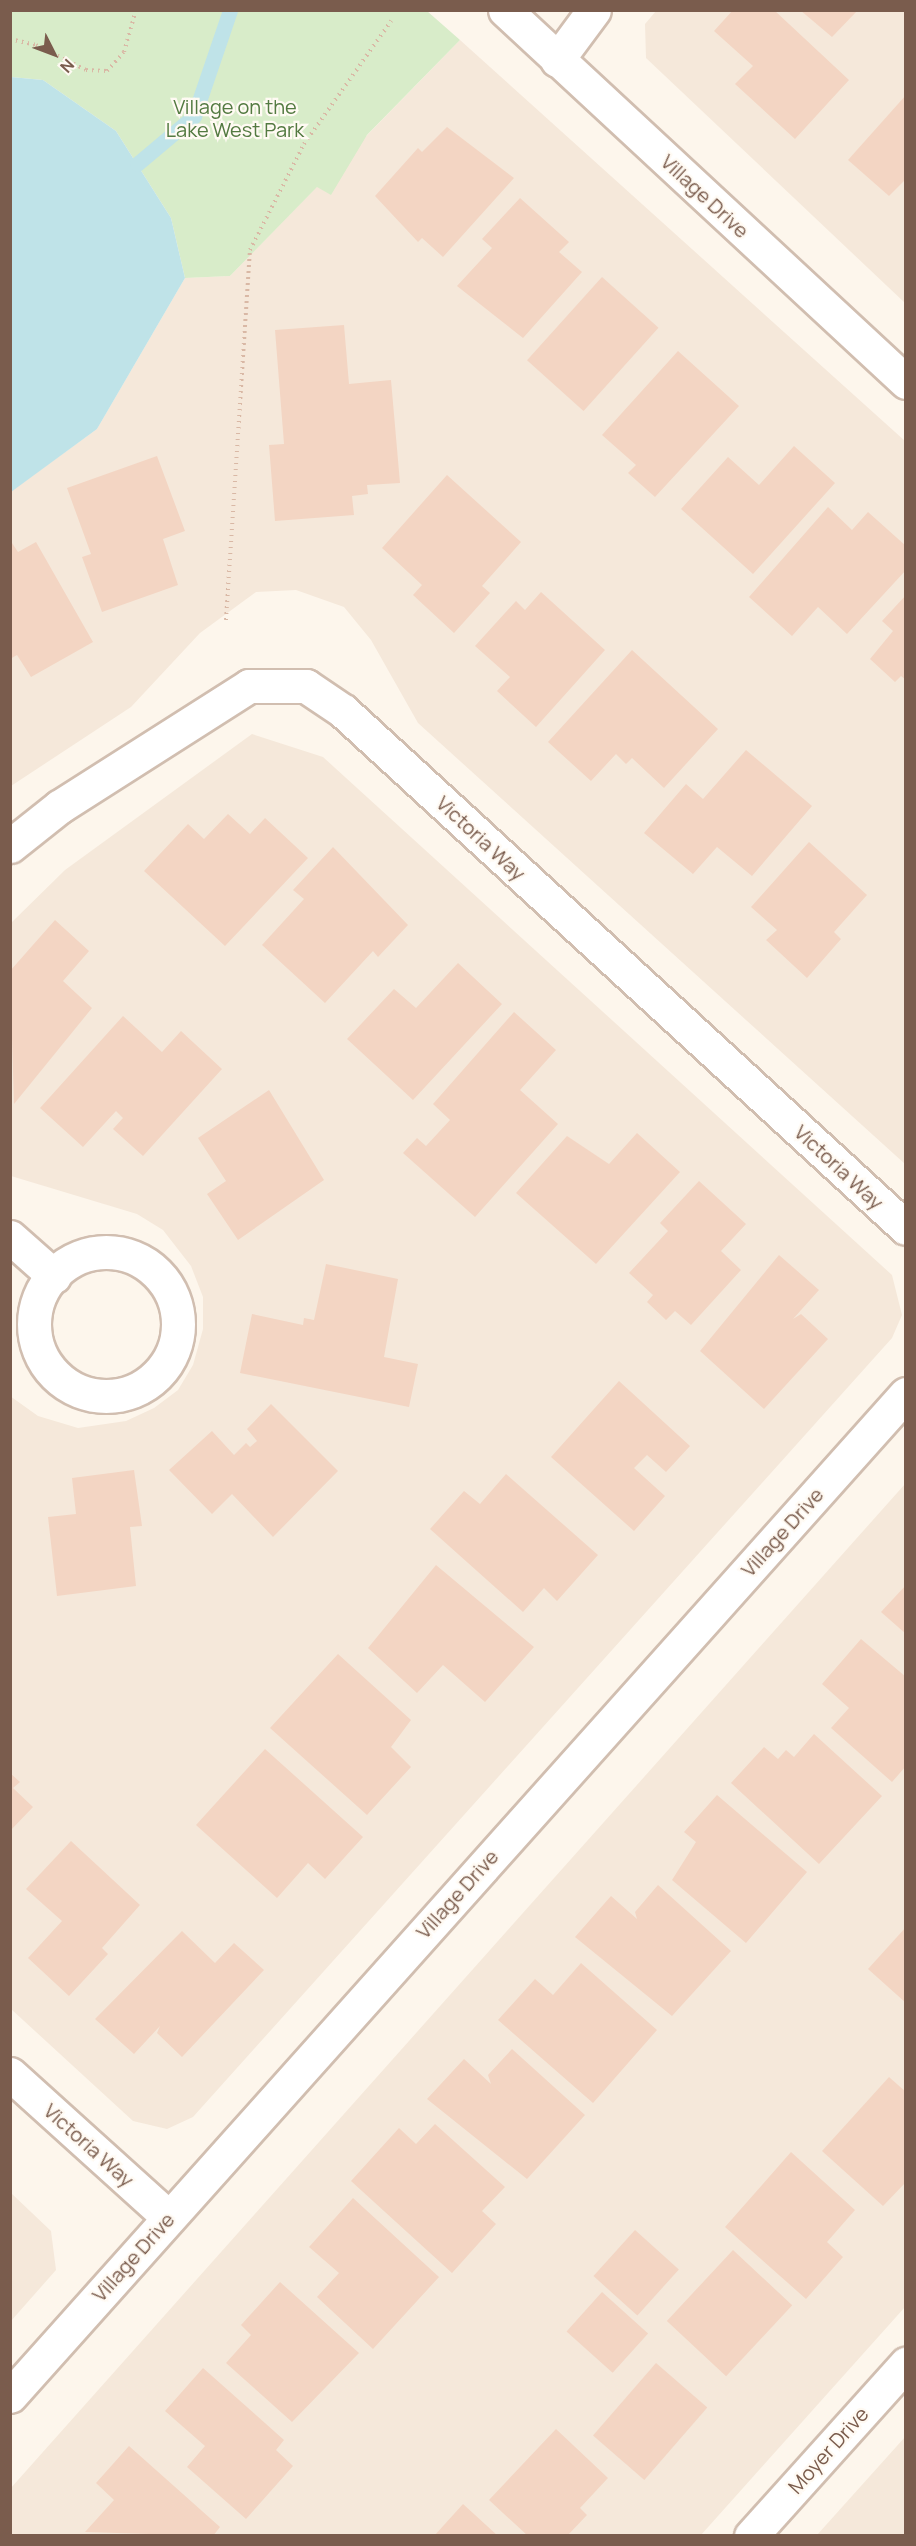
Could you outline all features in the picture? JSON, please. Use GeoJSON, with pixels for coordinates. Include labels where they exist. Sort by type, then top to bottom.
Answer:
{"type":"FeatureCollection","features":[{"type":"Feature","properties":{"kind":"street","name":"Village Drive"},"geometry":{"type":"LineString","coordinates":[[505,10],[906,382]]}},
{"type":"Feature","properties":{"kind":"street"},"geometry":{"type":"LineString","coordinates":[[558,60],[594,10]]}},
{"type":"Feature","properties":{"kind":"street","name":"Victoria Way"},"geometry":{"type":"LineString","coordinates":[[10,846],[59,807],[249,686],[306,686],[343,711],[906,1228]]}},
{"type":"Feature","properties":{"kind":"street"},"geometry":{"type":"LineString","coordinates":[[10,1237],[54,1276]]}},
{"type":"Feature","properties":{"kind":"street"},"geometry":{"type":"LineString","coordinates":[[115,1252],[139,1259],[160,1275],[178,1316],[176,1340],[154,1379],[132,1392],[107,1397],[72,1389],[52,1374],[33,1333],[35,1307],[54,1276],[89,1253],[115,1252]]}},
{"type":"Feature","properties":{"kind":"street","name":"Village Drive"},"geometry":{"type":"LineString","coordinates":[[10,2396],[906,1394]]}},
{"type":"Feature","properties":{"kind":"street","name":"Victoria Way"},"geometry":{"type":"LineString","coordinates":[[10,2074],[168,2217]]}},
{"type":"Feature","properties":{"kind":"street","name":"Moyer Drive"},"geometry":{"type":"LineString","coordinates":[[751,2535],[906,2364]]}},
{"type":"Feature","properties":{"kind":"path"},"geometry":{"type":"LineString","coordinates":[[10,39],[36,45],[86,70],[107,71],[124,52],[135,10]]}},
{"type":"Feature","properties":{"kind":"path"},"geometry":{"type":"LineString","coordinates":[[226,620],[250,250],[329,103],[391,21]]}},
{"type":"Feature","properties":{"kind":"shaded area"},"geometry":{"type":"Polygon","coordinates":[[[656,11],[905,11],[905,303],[646,58],[645,24],[656,11]]]}},
{"type":"Feature","properties":{"kind":"shaded area"},"geometry":{"type":"Polygon","coordinates":[[[460,40],[905,441],[905,1164],[418,723],[371,640],[344,607],[296,590],[256,592],[200,633],[131,707],[11,786],[10,492],[97,429],[185,278],[230,276],[460,40]]]}},
{"type":"Feature","properties":{"kind":"shaded area"},"geometry":{"type":"Polygon","coordinates":[[[252,734],[323,757],[892,1275],[902,1315],[892,1338],[193,2117],[167,2129],[133,2121],[11,2009],[10,1396],[38,1416],[78,1428],[126,1421],[154,1408],[178,1390],[193,1365],[203,1329],[203,1297],[191,1266],[163,1230],[137,1214],[11,1176],[11,923],[65,870],[252,734]]]}},
{"type":"Feature","properties":{"kind":"shaded area"},"geometry":{"type":"Polygon","coordinates":[[[905,1484],[905,2307],[701,2535],[11,2535],[10,2489],[905,1484]]]}},
{"type":"Feature","properties":{"kind":"shaded area"},"geometry":{"type":"Polygon","coordinates":[[[11,2193],[51,2231],[56,2270],[11,2321],[11,2193]]]}},
{"type":"Feature","properties":{"kind":"shaded area"},"geometry":{"type":"Polygon","coordinates":[[[905,2437],[905,2535],[817,2535],[905,2437]]]}},
{"type":"Feature","properties":{"kind":"green space","name":"Village on the Lake West Park"},"geometry":{"type":"Polygon","coordinates":[[[10,11],[427,11],[460,40],[367,135],[331,195],[317,187],[230,276],[185,278],[171,218],[116,131],[43,80],[11,77],[10,11]]]}},
{"type":"Feature","properties":{"kind":"water"},"geometry":{"type":"Polygon","coordinates":[[[11,77],[43,80],[116,131],[171,218],[185,278],[97,429],[11,492],[11,77]]]}},
{"type":"Feature","properties":{"kind":"building"},"geometry":{"type":"Polygon","coordinates":[[[733,10],[774,10],[849,80],[795,139],[735,84],[753,66],[714,31],[733,10]]]}},
{"type":"Feature","properties":{"kind":"building"},"geometry":{"type":"Polygon","coordinates":[[[800,10],[858,10],[832,37],[800,10]]]}},
{"type":"Feature","properties":{"kind":"building"},"geometry":{"type":"Polygon","coordinates":[[[906,95],[906,179],[889,196],[848,160],[906,95]]]}},
{"type":"Feature","properties":{"kind":"building"},"geometry":{"type":"Polygon","coordinates":[[[447,127],[514,178],[443,257],[422,238],[418,242],[375,196],[418,148],[422,152],[447,127]]]}},
{"type":"Feature","properties":{"kind":"building"},"geometry":{"type":"Polygon","coordinates":[[[520,198],[569,242],[559,252],[582,272],[523,338],[457,286],[492,248],[482,239],[520,198]]]}},
{"type":"Feature","properties":{"kind":"building"},"geometry":{"type":"Polygon","coordinates":[[[602,277],[658,328],[584,411],[527,360],[602,277]]]}},
{"type":"Feature","properties":{"kind":"building"},"geometry":{"type":"Polygon","coordinates":[[[344,325],[349,384],[391,380],[400,483],[367,485],[368,494],[352,496],[354,515],[275,521],[269,445],[284,444],[275,330],[344,325]]]}},
{"type":"Feature","properties":{"kind":"building"},"geometry":{"type":"Polygon","coordinates":[[[678,351],[739,406],[655,497],[628,473],[636,465],[602,435],[678,351]]]}},
{"type":"Feature","properties":{"kind":"building"},"geometry":{"type":"Polygon","coordinates":[[[794,446],[835,483],[753,574],[681,509],[728,457],[759,485],[794,446]]]}},
{"type":"Feature","properties":{"kind":"building"},"geometry":{"type":"Polygon","coordinates":[[[157,456],[185,531],[163,539],[178,585],[102,612],[82,557],[91,554],[67,488],[157,456]]]}},
{"type":"Feature","properties":{"kind":"building"},"geometry":{"type":"Polygon","coordinates":[[[447,475],[521,542],[482,586],[490,593],[454,633],[413,595],[422,585],[382,548],[447,475]]]}},
{"type":"Feature","properties":{"kind":"building"},"geometry":{"type":"Polygon","coordinates":[[[828,507],[852,530],[868,512],[906,546],[906,570],[847,634],[818,607],[792,636],[749,597],[828,507]]]}},
{"type":"Feature","properties":{"kind":"building"},"geometry":{"type":"Polygon","coordinates":[[[10,540],[18,552],[36,542],[93,642],[31,677],[17,655],[10,659],[10,540]]]}},
{"type":"Feature","properties":{"kind":"building"},"geometry":{"type":"Polygon","coordinates":[[[541,592],[605,650],[536,727],[497,691],[510,677],[475,646],[516,601],[525,610],[541,592]]]}},
{"type":"Feature","properties":{"kind":"building"},"geometry":{"type":"Polygon","coordinates":[[[906,595],[906,680],[901,676],[895,682],[870,659],[893,631],[882,621],[906,595]]]}},
{"type":"Feature","properties":{"kind":"building"},"geometry":{"type":"Polygon","coordinates":[[[632,650],[718,729],[664,788],[632,758],[626,764],[616,754],[591,781],[548,742],[632,650]]]}},
{"type":"Feature","properties":{"kind":"building"},"geometry":{"type":"Polygon","coordinates":[[[746,750],[812,806],[752,876],[717,847],[693,874],[644,833],[686,784],[703,799],[746,750]]]}},
{"type":"Feature","properties":{"kind":"building"},"geometry":{"type":"Polygon","coordinates":[[[228,814],[250,834],[265,818],[308,858],[225,946],[144,871],[188,824],[204,839],[228,814]]]}},
{"type":"Feature","properties":{"kind":"building"},"geometry":{"type":"Polygon","coordinates":[[[809,842],[867,895],[834,932],[841,939],[807,978],[766,940],[777,930],[751,907],[809,842]]]}},
{"type":"Feature","properties":{"kind":"building"},"geometry":{"type":"Polygon","coordinates":[[[333,847],[408,925],[378,957],[373,951],[325,1003],[262,945],[304,899],[293,890],[333,847]]]}},
{"type":"Feature","properties":{"kind":"building"},"geometry":{"type":"Polygon","coordinates":[[[55,920],[89,951],[63,981],[92,1008],[14,1104],[10,971],[55,920]]]}},
{"type":"Feature","properties":{"kind":"building"},"geometry":{"type":"Polygon","coordinates":[[[458,963],[502,1004],[413,1100],[347,1039],[394,989],[416,1008],[458,963]]]}},
{"type":"Feature","properties":{"kind":"building"},"geometry":{"type":"Polygon","coordinates":[[[514,1012],[556,1050],[520,1090],[558,1124],[475,1217],[403,1153],[417,1138],[426,1146],[450,1120],[433,1104],[514,1012]]]}},
{"type":"Feature","properties":{"kind":"building"},"geometry":{"type":"Polygon","coordinates":[[[123,1016],[162,1052],[181,1031],[222,1069],[143,1156],[113,1129],[123,1118],[116,1111],[83,1147],[40,1108],[123,1016]]]}},
{"type":"Feature","properties":{"kind":"building"},"geometry":{"type":"Polygon","coordinates":[[[269,1090],[324,1180],[238,1240],[207,1194],[226,1181],[198,1138],[269,1090]]]}},
{"type":"Feature","properties":{"kind":"building"},"geometry":{"type":"Polygon","coordinates":[[[637,1133],[680,1172],[596,1264],[516,1193],[567,1136],[609,1164],[637,1133]]]}},
{"type":"Feature","properties":{"kind":"building"},"geometry":{"type":"Polygon","coordinates":[[[699,1181],[746,1224],[721,1251],[741,1270],[691,1325],[675,1311],[666,1320],[647,1302],[653,1295],[629,1273],[668,1231],[660,1223],[699,1181]]]}},
{"type":"Feature","properties":{"kind":"building"},"geometry":{"type":"Polygon","coordinates":[[[779,1255],[819,1290],[793,1319],[801,1314],[828,1339],[764,1409],[700,1351],[779,1255]]]}},
{"type":"Feature","properties":{"kind":"building"},"geometry":{"type":"Polygon","coordinates":[[[326,1264],[398,1279],[384,1357],[418,1364],[409,1407],[240,1373],[252,1314],[303,1325],[304,1318],[314,1320],[326,1264]]]}},
{"type":"Feature","properties":{"kind":"building"},"geometry":{"type":"Polygon","coordinates":[[[619,1381],[690,1446],[666,1472],[647,1455],[634,1468],[665,1496],[634,1531],[551,1457],[619,1381]]]}},
{"type":"Feature","properties":{"kind":"building"},"geometry":{"type":"Polygon","coordinates":[[[271,1404],[338,1471],[273,1537],[232,1494],[212,1514],[169,1470],[212,1431],[234,1455],[246,1443],[250,1447],[257,1441],[247,1429],[271,1404]]]}},
{"type":"Feature","properties":{"kind":"building"},"geometry":{"type":"Polygon","coordinates":[[[134,1470],[142,1526],[130,1527],[136,1586],[57,1596],[48,1517],[76,1514],[72,1478],[134,1470]]]}},
{"type":"Feature","properties":{"kind":"building"},"geometry":{"type":"Polygon","coordinates":[[[506,1474],[598,1555],[557,1601],[544,1588],[523,1612],[430,1529],[464,1491],[480,1504],[506,1474]]]}},
{"type":"Feature","properties":{"kind":"building"},"geometry":{"type":"Polygon","coordinates":[[[436,1565],[534,1647],[485,1702],[443,1665],[417,1693],[368,1648],[436,1565]]]}},
{"type":"Feature","properties":{"kind":"building"},"geometry":{"type":"Polygon","coordinates":[[[906,1585],[906,1634],[881,1612],[906,1585]]]}},
{"type":"Feature","properties":{"kind":"building"},"geometry":{"type":"Polygon","coordinates":[[[861,1639],[906,1677],[906,1766],[892,1782],[831,1728],[849,1708],[822,1684],[861,1639]]]}},
{"type":"Feature","properties":{"kind":"building"},"geometry":{"type":"Polygon","coordinates":[[[338,1654],[411,1720],[391,1747],[411,1767],[367,1815],[270,1728],[338,1654]]]}},
{"type":"Feature","properties":{"kind":"building"},"geometry":{"type":"Polygon","coordinates":[[[814,1734],[882,1796],[819,1864],[731,1783],[764,1747],[778,1759],[786,1750],[794,1757],[814,1734]]]}},
{"type":"Feature","properties":{"kind":"building"},"geometry":{"type":"Polygon","coordinates":[[[265,1749],[363,1837],[325,1879],[308,1863],[277,1898],[196,1825],[265,1749]]]}},
{"type":"Feature","properties":{"kind":"building"},"geometry":{"type":"Polygon","coordinates":[[[10,1773],[20,1782],[13,1788],[33,1807],[10,1831],[10,1773]]]}},
{"type":"Feature","properties":{"kind":"building"},"geometry":{"type":"Polygon","coordinates":[[[717,1795],[807,1872],[746,1943],[672,1880],[696,1842],[684,1832],[717,1795]]]}},
{"type":"Feature","properties":{"kind":"building"},"geometry":{"type":"Polygon","coordinates":[[[71,1841],[140,1905],[102,1948],[108,1954],[69,1996],[28,1958],[62,1921],[26,1889],[71,1841]]]}},
{"type":"Feature","properties":{"kind":"building"},"geometry":{"type":"Polygon","coordinates":[[[658,1885],[731,1951],[672,2016],[575,1937],[611,1896],[637,1919],[635,1912],[658,1885]]]}},
{"type":"Feature","properties":{"kind":"building"},"geometry":{"type":"Polygon","coordinates":[[[906,1927],[906,2003],[868,1969],[906,1927]]]}},
{"type":"Feature","properties":{"kind":"building"},"geometry":{"type":"Polygon","coordinates":[[[182,1931],[215,1963],[234,1943],[264,1970],[182,2057],[157,2033],[160,2026],[134,2054],[95,2019],[182,1931]]]}},
{"type":"Feature","properties":{"kind":"building"},"geometry":{"type":"Polygon","coordinates":[[[581,1963],[657,2030],[593,2103],[498,2020],[535,1979],[553,1995],[581,1963]]]}},
{"type":"Feature","properties":{"kind":"building"},"geometry":{"type":"Polygon","coordinates":[[[512,2049],[585,2115],[527,2179],[427,2099],[464,2059],[491,2084],[488,2075],[512,2049]]]}},
{"type":"Feature","properties":{"kind":"building"},"geometry":{"type":"Polygon","coordinates":[[[889,2077],[906,2092],[906,2182],[883,2206],[822,2151],[889,2077]]]}},
{"type":"Feature","properties":{"kind":"building"},"geometry":{"type":"Polygon","coordinates":[[[435,2124],[505,2187],[482,2211],[496,2224],[452,2273],[351,2181],[399,2128],[416,2144],[435,2124]]]}},
{"type":"Feature","properties":{"kind":"building"},"geometry":{"type":"Polygon","coordinates":[[[791,2152],[855,2210],[827,2242],[843,2257],[806,2299],[725,2227],[791,2152]]]}},
{"type":"Feature","properties":{"kind":"building"},"geometry":{"type":"Polygon","coordinates":[[[353,2198],[439,2277],[373,2349],[317,2297],[339,2273],[309,2247],[353,2198]]]}},
{"type":"Feature","properties":{"kind":"building"},"geometry":{"type":"Polygon","coordinates":[[[635,2230],[679,2269],[637,2316],[594,2276],[635,2230]]]}},
{"type":"Feature","properties":{"kind":"building"},"geometry":{"type":"Polygon","coordinates":[[[733,2250],[792,2305],[726,2376],[667,2321],[733,2250]]]}},
{"type":"Feature","properties":{"kind":"building"},"geometry":{"type":"Polygon","coordinates":[[[280,2282],[359,2353],[292,2422],[226,2363],[251,2335],[241,2325],[280,2282]]]}},
{"type":"Feature","properties":{"kind":"building"},"geometry":{"type":"Polygon","coordinates":[[[602,2292],[648,2333],[613,2373],[567,2331],[602,2292]]]}},
{"type":"Feature","properties":{"kind":"building"},"geometry":{"type":"Polygon","coordinates":[[[656,2363],[707,2408],[644,2480],[593,2435],[656,2363]]]}},
{"type":"Feature","properties":{"kind":"building"},"geometry":{"type":"Polygon","coordinates":[[[203,2368],[284,2440],[276,2450],[293,2466],[246,2519],[187,2467],[205,2446],[165,2411],[203,2368]]]}},
{"type":"Feature","properties":{"kind":"building"},"geometry":{"type":"Polygon","coordinates":[[[556,2429],[608,2478],[580,2508],[587,2515],[567,2536],[528,2536],[489,2500],[556,2429]]]}},
{"type":"Feature","properties":{"kind":"building"},"geometry":{"type":"Polygon","coordinates":[[[129,2446],[220,2527],[213,2536],[85,2532],[114,2500],[96,2483],[129,2446]]]}},
{"type":"Feature","properties":{"kind":"building"},"geometry":{"type":"Polygon","coordinates":[[[463,2504],[498,2536],[434,2536],[463,2504]]]}},
{"type":"Feature","properties":{"kind":"waterway"},"geometry":{"type":"LineString","coordinates":[[137,164],[194,116],[230,10]]}}]}
